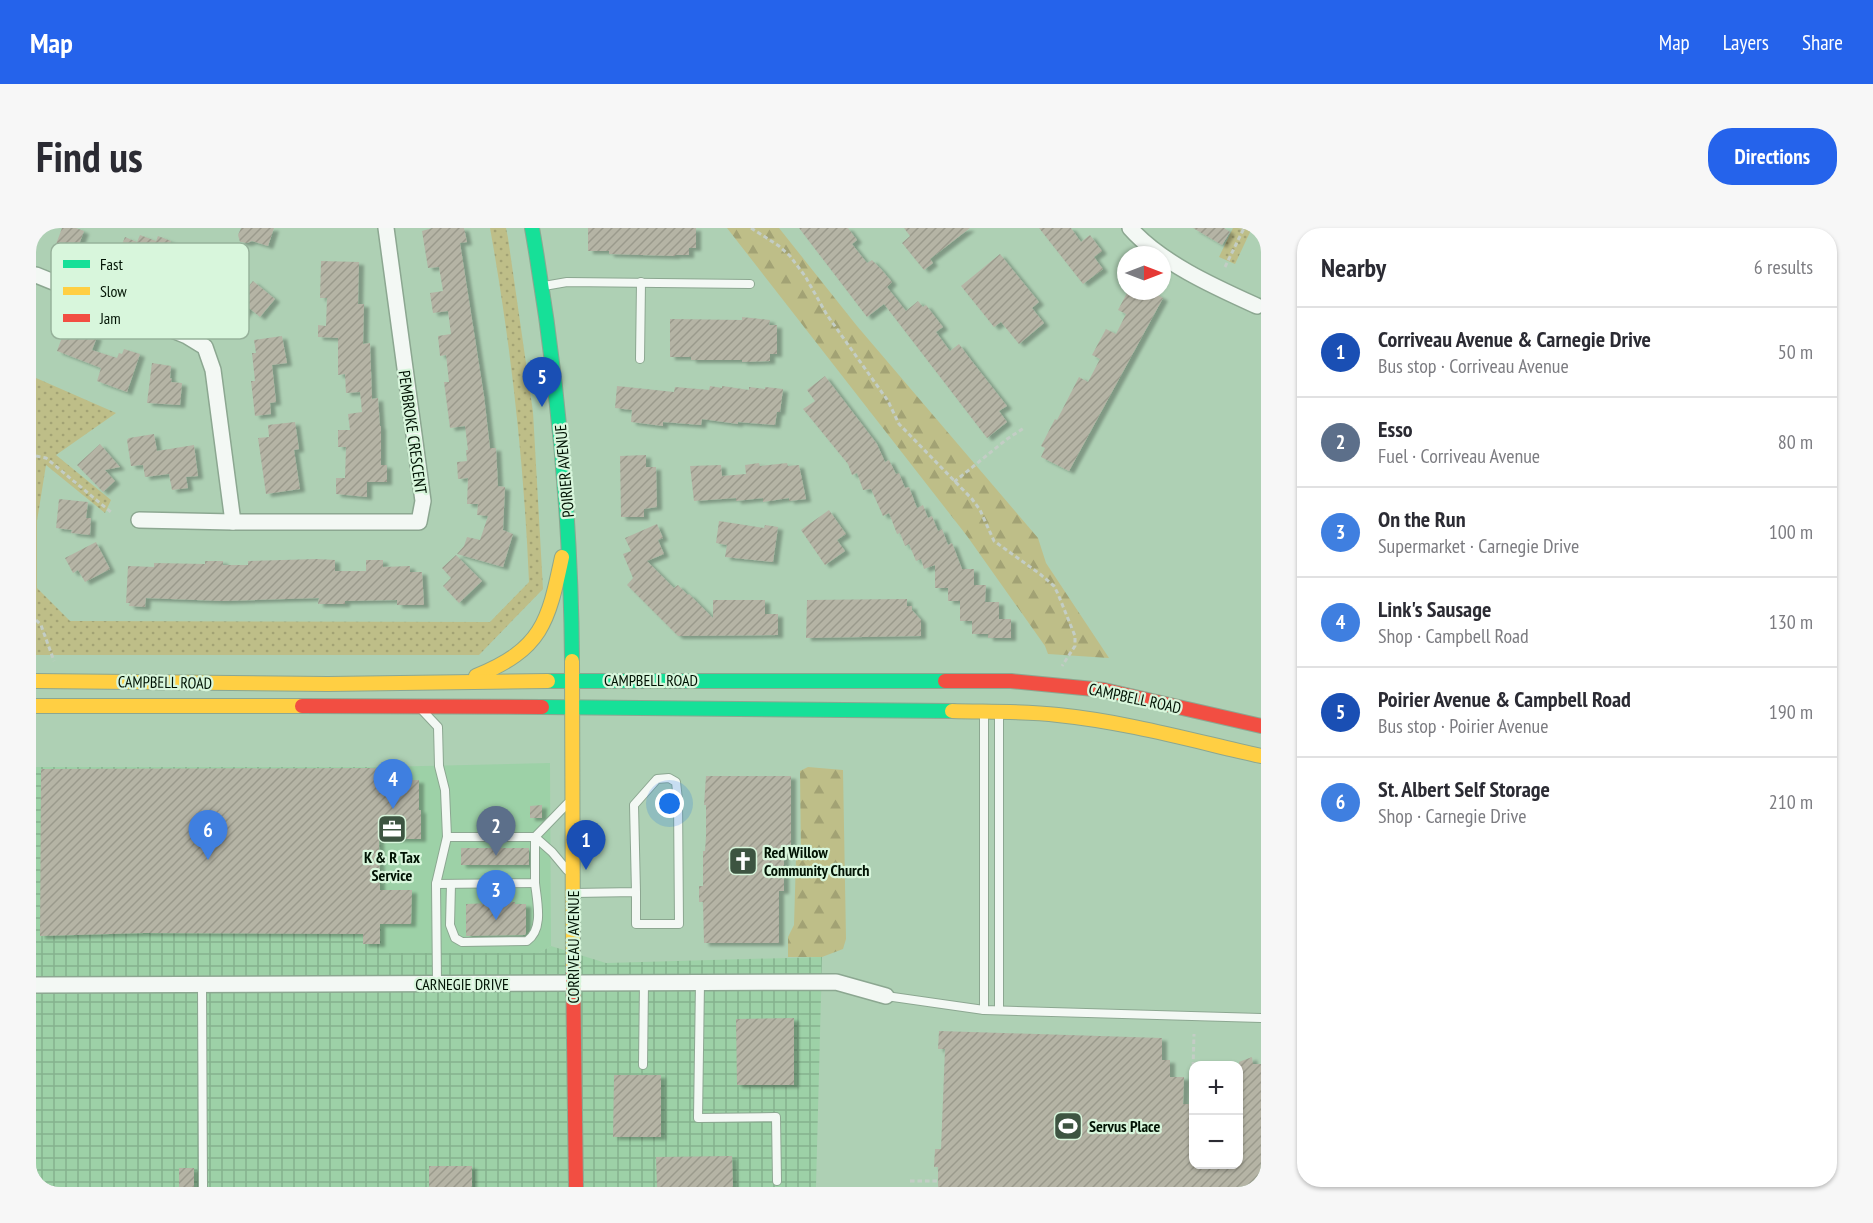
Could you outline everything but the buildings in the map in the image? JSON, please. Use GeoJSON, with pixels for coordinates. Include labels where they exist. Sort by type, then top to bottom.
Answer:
{"type":"FeatureCollection","features":[{"type":"Feature","properties":{"kind":"street","name":"PEMBROKE CRESCENT"},"geometry":{"type":"LineString","coordinates":[[139,520],[419,522],[423,501],[386,228]]}},
{"type":"Feature","properties":{"kind":"street","name":"POIRIER AVENUE"},"geometry":{"type":"LineString","coordinates":[[532,228],[543,286],[562,444],[568,524],[573,707]]}},
{"type":"Feature","properties":{"kind":"street"},"geometry":{"type":"LineString","coordinates":[[1130,228],[1140,239],[1186,271],[1257,306]]}},
{"type":"Feature","properties":{"kind":"street"},"geometry":{"type":"LineString","coordinates":[[36,275],[51,281]]}},
{"type":"Feature","properties":{"kind":"street"},"geometry":{"type":"LineString","coordinates":[[192,339],[205,347],[213,370],[232,522]]}},
{"type":"Feature","properties":{"kind":"street"},"geometry":{"type":"LineString","coordinates":[[442,681],[471,678],[494,670],[521,654],[532,643],[553,601],[568,524]]}},
{"type":"Feature","properties":{"kind":"street","name":"CAMPBELL ROAD"},"geometry":{"type":"LineString","coordinates":[[36,681],[328,684],[573,680],[955,680],[1042,683],[1104,690],[1261,726]]}},
{"type":"Feature","properties":{"kind":"street","name":"CAMPBELL ROAD"},"geometry":{"type":"LineString","coordinates":[[36,706],[984,710],[1066,714],[1261,756]]}},
{"type":"Feature","properties":{"kind":"street","name":"CORRIVEAU AVENUE"},"geometry":{"type":"LineString","coordinates":[[573,707],[576,1187]]}},
{"type":"Feature","properties":{"kind":"street","name":"CARNEGIE DRIVE"},"geometry":{"type":"LineString","coordinates":[[36,986],[836,982],[885,996]]}},
{"type":"Feature","properties":{"kind":"lane"},"geometry":{"type":"LineString","coordinates":[[543,286],[567,282],[750,284]]}},
{"type":"Feature","properties":{"kind":"lane"},"geometry":{"type":"LineString","coordinates":[[640,359],[641,282]]}},
{"type":"Feature","properties":{"kind":"lane"},"geometry":{"type":"LineString","coordinates":[[418,707],[438,727],[440,766],[445,790],[447,837],[436,884],[437,983]]}},
{"type":"Feature","properties":{"kind":"lane"},"geometry":{"type":"LineString","coordinates":[[984,710],[984,1010]]}},
{"type":"Feature","properties":{"kind":"lane"},"geometry":{"type":"LineString","coordinates":[[999,711],[999,1010]]}},
{"type":"Feature","properties":{"kind":"lane"},"geometry":{"type":"LineString","coordinates":[[669,778],[676,782],[678,800],[679,924],[636,924],[636,892],[634,805],[657,779],[669,778]]}},
{"type":"Feature","properties":{"kind":"lane"},"geometry":{"type":"LineString","coordinates":[[450,884],[450,925],[455,938],[462,942],[527,941],[534,937],[538,926],[535,837],[572,798]]}},
{"type":"Feature","properties":{"kind":"lane"},"geometry":{"type":"LineString","coordinates":[[447,837],[535,837],[573,876]]}},
{"type":"Feature","properties":{"kind":"lane"},"geometry":{"type":"LineString","coordinates":[[436,884],[535,883]]}},
{"type":"Feature","properties":{"kind":"lane"},"geometry":{"type":"LineString","coordinates":[[573,893],[636,892]]}},
{"type":"Feature","properties":{"kind":"lane"},"geometry":{"type":"LineString","coordinates":[[643,1065],[645,983]]}},
{"type":"Feature","properties":{"kind":"lane"},"geometry":{"type":"LineString","coordinates":[[700,983],[698,1118],[776,1117],[777,1181]]}},
{"type":"Feature","properties":{"kind":"lane"},"geometry":{"type":"LineString","coordinates":[[202,986],[203,1187]]}},
{"type":"Feature","properties":{"kind":"lane"},"geometry":{"type":"LineString","coordinates":[[885,996],[984,1010],[1261,1018]]}},
{"type":"Feature","properties":{"kind":"path"},"geometry":{"type":"LineString","coordinates":[[751,228],[790,256],[805,276],[827,315],[888,401],[899,424],[972,499],[980,510],[994,541],[1054,586],[1075,636],[1075,646],[1062,666]]}},
{"type":"Feature","properties":{"kind":"path"},"geometry":{"type":"LineString","coordinates":[[1225,267],[1244,228]]}},
{"type":"Feature","properties":{"kind":"path"},"geometry":{"type":"LineString","coordinates":[[954,482],[1006,439],[1024,428]]}},
{"type":"Feature","properties":{"kind":"path"},"geometry":{"type":"LineString","coordinates":[[36,456],[46,458],[112,513]]}},
{"type":"Feature","properties":{"kind":"path"},"geometry":{"type":"LineString","coordinates":[[36,620],[41,625],[54,661]]}},
{"type":"Feature","properties":{"kind":"path"},"geometry":{"type":"LineString","coordinates":[[1193,1061],[1194,1034]]}},
{"type":"Feature","properties":{"kind":"path"},"geometry":{"type":"LineString","coordinates":[[910,1181],[938,1181]]}},
{"type":"Feature","properties":{"kind":"shaded area"},"geometry":{"type":"Polygon","coordinates":[[[550,763],[551,946],[539,953],[380,953],[380,767],[550,763]]]}},
{"type":"Feature","properties":{"kind":"shaded area"},"geometry":{"type":"Polygon","coordinates":[[[36,767],[380,767],[381,953],[539,953],[551,946],[606,963],[822,957],[816,1187],[36,1187],[36,767]]]}},
{"type":"Feature","properties":{"kind":"green space"},"geometry":{"type":"Polygon","coordinates":[[[490,228],[506,228],[508,238],[533,412],[543,589],[479,655],[36,655],[36,378],[116,413],[56,455],[111,500],[105,513],[46,465],[37,521],[37,588],[70,621],[490,622],[529,582],[516,404],[490,228]]]}},
{"type":"Feature","properties":{"kind":"green space"},"geometry":{"type":"Polygon","coordinates":[[[727,228],[779,228],[857,326],[1038,538],[1046,563],[1109,658],[1048,654],[1045,646],[967,536],[727,228]]]}},
{"type":"Feature","properties":{"kind":"green space"},"geometry":{"type":"Polygon","coordinates":[[[1233,228],[1252,228],[1235,264],[1219,257],[1233,228]]]}},
{"type":"Feature","properties":{"kind":"green space"},"geometry":{"type":"Polygon","coordinates":[[[808,767],[843,770],[846,939],[843,949],[822,957],[788,957],[788,937],[794,925],[796,858],[801,855],[800,771],[808,767]]]}},
{"type":"Feature","properties":{"kind":"traffic: fast"},"geometry":{"type":"LineString","coordinates":[[532,228],[549,335],[561,443],[569,552],[572,661]]}},
{"type":"Feature","properties":{"kind":"traffic: fast"},"geometry":{"type":"LineString","coordinates":[[548,681],[945,681]]}},
{"type":"Feature","properties":{"kind":"traffic: fast"},"geometry":{"type":"LineString","coordinates":[[542,707],[952,711]]}},
{"type":"Feature","properties":{"kind":"traffic: slow"},"geometry":{"type":"LineString","coordinates":[[476,676],[498,666],[529,644],[546,617],[562,557]]}},
{"type":"Feature","properties":{"kind":"traffic: slow"},"geometry":{"type":"LineString","coordinates":[[572,661],[573,969]]}},
{"type":"Feature","properties":{"kind":"traffic: slow"},"geometry":{"type":"LineString","coordinates":[[36,681],[328,684],[548,681]]}},
{"type":"Feature","properties":{"kind":"traffic: slow"},"geometry":{"type":"LineString","coordinates":[[36,706],[302,706]]}},
{"type":"Feature","properties":{"kind":"traffic: slow"},"geometry":{"type":"LineString","coordinates":[[952,711],[1032,713],[1084,718],[1261,756]]}},
{"type":"Feature","properties":{"kind":"traffic: jam"},"geometry":{"type":"LineString","coordinates":[[945,681],[1011,681],[1104,690],[1261,726]]}},
{"type":"Feature","properties":{"kind":"traffic: jam"},"geometry":{"type":"LineString","coordinates":[[302,706],[542,707]]}},
{"type":"Feature","properties":{"kind":"traffic: jam"},"geometry":{"type":"LineString","coordinates":[[573,969],[576,1187]]}},
{"type":"Feature","properties":{"kind":"place","name":"Poirier Avenue & Campbell Road"},"geometry":{"type":"Point","coordinates":[542,407]}},
{"type":"Feature","properties":{"kind":"place","name":"Link's Sausage"},"geometry":{"type":"Point","coordinates":[393,809]}},
{"type":"Feature","properties":{"kind":"place","name":"K & R Tax Service"},"geometry":{"type":"Point","coordinates":[392,829]}},
{"type":"Feature","properties":{"kind":"place","name":"Esso"},"geometry":{"type":"Point","coordinates":[496,856]}},
{"type":"Feature","properties":{"kind":"place","name":"St. Albert Self Storage"},"geometry":{"type":"Point","coordinates":[208,860]}},
{"type":"Feature","properties":{"kind":"place","name":"Red Willow Community Church"},"geometry":{"type":"Point","coordinates":[743,861]}},
{"type":"Feature","properties":{"kind":"place","name":"Corriveau Avenue & Carnegie Drive"},"geometry":{"type":"Point","coordinates":[586,870]}},
{"type":"Feature","properties":{"kind":"place","name":"On the Run"},"geometry":{"type":"Point","coordinates":[496,920]}},
{"type":"Feature","properties":{"kind":"place","name":"Servus Place"},"geometry":{"type":"Point","coordinates":[1068,1126]}}]}
